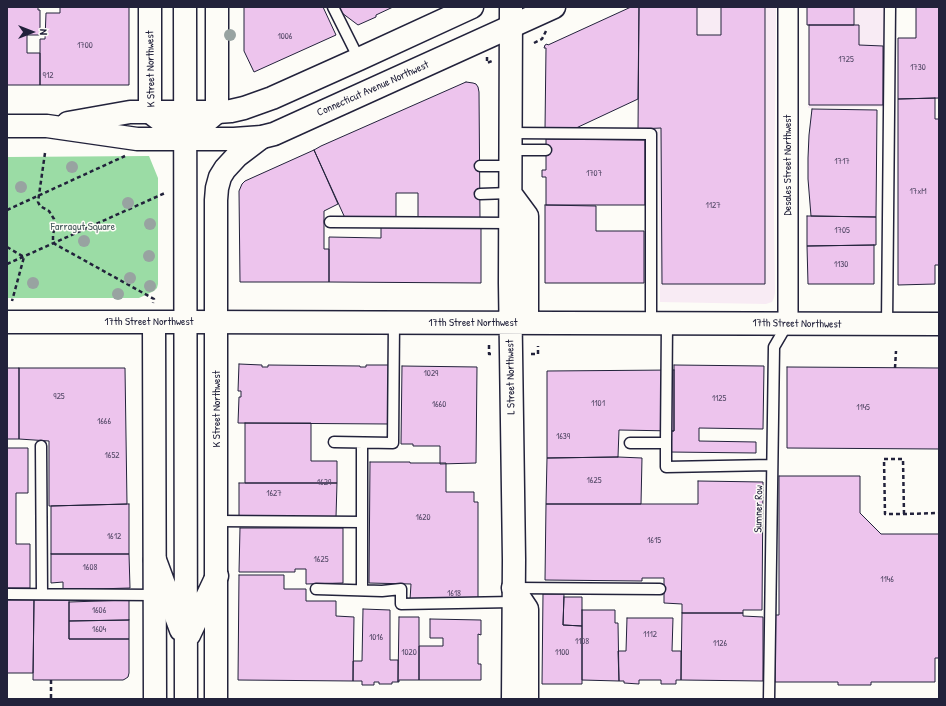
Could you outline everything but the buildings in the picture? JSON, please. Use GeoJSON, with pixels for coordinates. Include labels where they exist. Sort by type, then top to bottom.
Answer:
{"type":"FeatureCollection","features":[{"type":"Feature","properties":{"kind":"main road","name":"K Street Northwest"},"geometry":{"type":"LineString","coordinates":[[150,7],[150,112],[185,139]]}},
{"type":"Feature","properties":{"kind":"main road"},"geometry":{"type":"LineString","coordinates":[[185,7],[186,699]]}},
{"type":"Feature","properties":{"kind":"main road"},"geometry":{"type":"LineString","coordinates":[[7,126],[47,126],[137,139],[185,139],[217,112],[217,7]]}},
{"type":"Feature","properties":{"kind":"main road"},"geometry":{"type":"LineString","coordinates":[[47,126],[130,112],[217,112],[231,111],[257,104],[472,7]]}},
{"type":"Feature","properties":{"kind":"main road","name":"Connecticut Avenue Northwest"},"geometry":{"type":"LineString","coordinates":[[185,139],[234,139],[262,137],[274,134],[519,15],[554,7]]}},
{"type":"Feature","properties":{"kind":"main road","name":"L Street Northwest"},"geometry":{"type":"LineString","coordinates":[[512,699],[519,323],[510,283],[510,150],[519,15]]}},
{"type":"Feature","properties":{"kind":"main road","name":"K Street Northwest"},"geometry":{"type":"LineString","coordinates":[[216,699],[216,200],[220,177],[225,168],[237,156],[262,137]]}},
{"type":"Feature","properties":{"kind":"main road"},"geometry":{"type":"LineString","coordinates":[[510,193],[527,216],[519,323]]}},
{"type":"Feature","properties":{"kind":"main road","name":"17th Street Northwest"},"geometry":{"type":"LineString","coordinates":[[10,311],[153,312],[185,322],[939,324]]}},
{"type":"Feature","properties":{"kind":"main road"},"geometry":{"type":"LineString","coordinates":[[153,312],[155,699]]}},
{"type":"Feature","properties":{"kind":"main road"},"geometry":{"type":"LineString","coordinates":[[155,560],[186,642]]}},
{"type":"Feature","properties":{"kind":"main road"},"geometry":{"type":"LineString","coordinates":[[186,642],[217,576]]}},
{"type":"Feature","properties":{"kind":"main road"},"geometry":{"type":"LineString","coordinates":[[514,595],[527,609],[527,699]]}},
{"type":"Feature","properties":{"kind":"street","name":"Desales Street Northwest"},"geometry":{"type":"LineString","coordinates":[[788,7],[788,323]]}},
{"type":"Feature","properties":{"kind":"lane"},"geometry":{"type":"LineString","coordinates":[[333,7],[359,59]]}},
{"type":"Feature","properties":{"kind":"lane"},"geometry":{"type":"LineString","coordinates":[[887,324],[890,7]]}},
{"type":"Feature","properties":{"kind":"lane"},"geometry":{"type":"LineString","coordinates":[[480,166],[510,150],[651,134],[666,467],[772,466]]}},
{"type":"Feature","properties":{"kind":"lane"},"geometry":{"type":"LineString","coordinates":[[510,150],[546,150]]}},
{"type":"Feature","properties":{"kind":"lane"},"geometry":{"type":"LineString","coordinates":[[480,194],[510,193]]}},
{"type":"Feature","properties":{"kind":"lane"},"geometry":{"type":"LineString","coordinates":[[330,222],[510,223]]}},
{"type":"Feature","properties":{"kind":"lane"},"geometry":{"type":"LineString","coordinates":[[334,442],[393,443],[394,322]]}},
{"type":"Feature","properties":{"kind":"lane","name":"Sumner Row"},"geometry":{"type":"LineString","coordinates":[[769,699],[774,347],[788,323]]}},
{"type":"Feature","properties":{"kind":"lane"},"geometry":{"type":"LineString","coordinates":[[362,443],[362,590]]}},
{"type":"Feature","properties":{"kind":"lane"},"geometry":{"type":"LineString","coordinates":[[630,443],[666,443]]}},
{"type":"Feature","properties":{"kind":"lane"},"geometry":{"type":"LineString","coordinates":[[42,446],[42,594]]}},
{"type":"Feature","properties":{"kind":"lane"},"geometry":{"type":"LineString","coordinates":[[217,521],[362,522]]}},
{"type":"Feature","properties":{"kind":"lane"},"geometry":{"type":"LineString","coordinates":[[316,589],[401,589],[401,604],[514,595],[660,589]]}},
{"type":"Feature","properties":{"kind":"lane"},"geometry":{"type":"LineString","coordinates":[[7,594],[155,594]]}},
{"type":"Feature","properties":{"kind":"path"},"geometry":{"type":"LineString","coordinates":[[534,43],[542,39],[546,31]]}},
{"type":"Feature","properties":{"kind":"path"},"geometry":{"type":"LineString","coordinates":[[45,153],[39,204],[49,211],[54,218],[55,225],[52,235],[53,243]]}},
{"type":"Feature","properties":{"kind":"path"},"geometry":{"type":"LineString","coordinates":[[7,210],[131,154]]}},
{"type":"Feature","properties":{"kind":"path"},"geometry":{"type":"LineString","coordinates":[[7,264],[165,193]]}},
{"type":"Feature","properties":{"kind":"path"},"geometry":{"type":"LineString","coordinates":[[53,243],[154,299],[153,312]]}},
{"type":"Feature","properties":{"kind":"path"},"geometry":{"type":"LineString","coordinates":[[7,248],[24,257]]}},
{"type":"Feature","properties":{"kind":"path"},"geometry":{"type":"LineString","coordinates":[[10,311],[24,257]]}},
{"type":"Feature","properties":{"kind":"path"},"geometry":{"type":"LineString","coordinates":[[490,345],[490,354]]}},
{"type":"Feature","properties":{"kind":"path"},"geometry":{"type":"LineString","coordinates":[[531,354],[538,354],[538,346]]}},
{"type":"Feature","properties":{"kind":"path"},"geometry":{"type":"LineString","coordinates":[[895,368],[896,351]]}},
{"type":"Feature","properties":{"kind":"path"},"geometry":{"type":"LineString","coordinates":[[904,514],[904,459],[884,459],[885,514],[904,514],[939,513]]}},
{"type":"Feature","properties":{"kind":"path"},"geometry":{"type":"LineString","coordinates":[[51,680],[51,699]]}},
{"type":"Feature","properties":{"kind":"shaded area"},"geometry":{"type":"Polygon","coordinates":[[[639,7],[776,7],[774,215],[775,293],[772,302],[766,304],[660,302],[658,131],[638,132],[639,7]]]}},
{"type":"Feature","properties":{"kind":"shaded area"},"geometry":{"type":"Polygon","coordinates":[[[809,7],[894,7],[895,107],[808,108],[809,7]]]}},
{"type":"Feature","properties":{"kind":"green space","name":"Farragut Square"},"geometry":{"type":"Polygon","coordinates":[[[149,156],[158,178],[158,284],[154,291],[139,298],[7,298],[7,157],[149,156]]]}}]}
